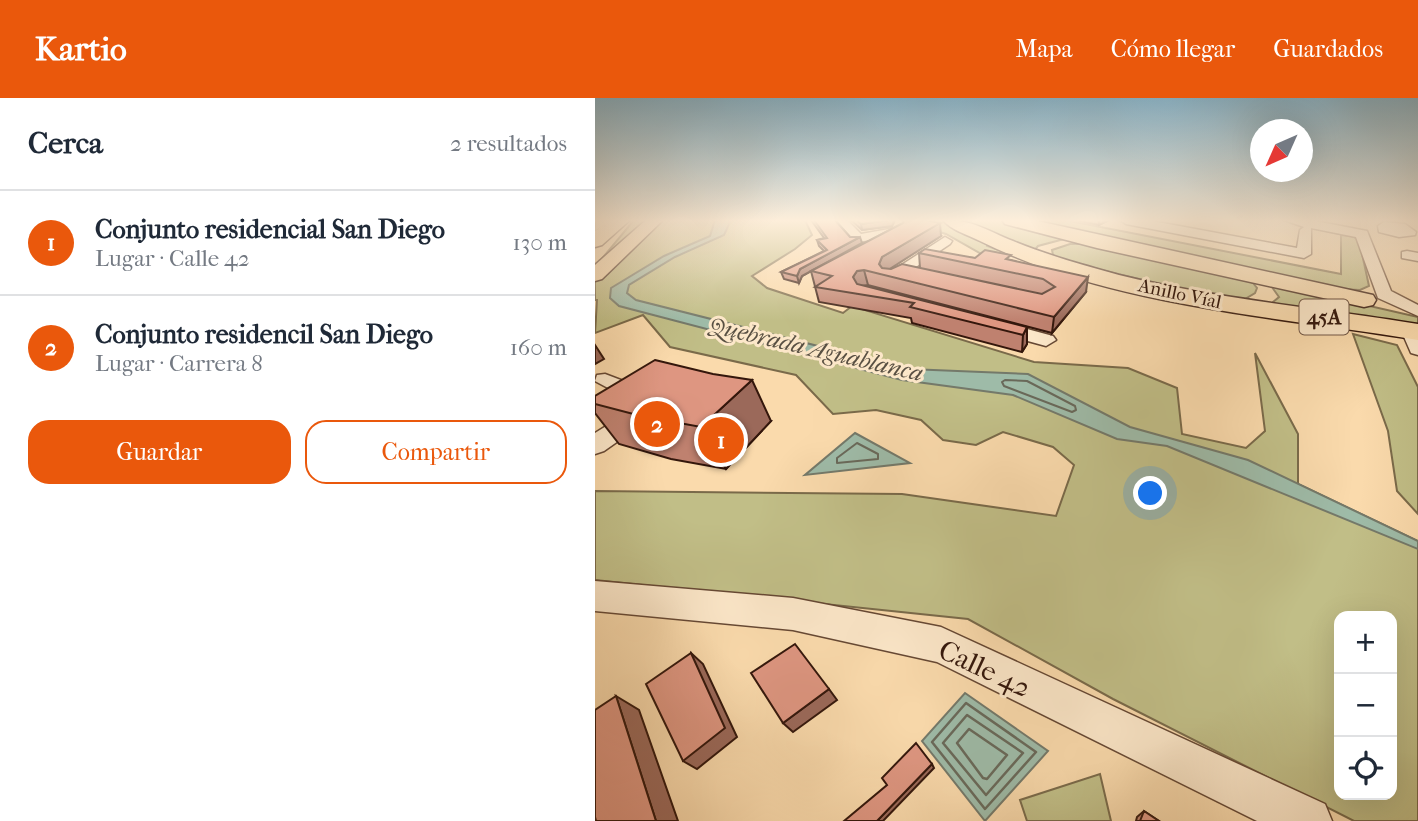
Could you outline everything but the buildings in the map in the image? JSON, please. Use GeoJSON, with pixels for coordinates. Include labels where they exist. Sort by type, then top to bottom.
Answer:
{"type":"FeatureCollection","features":[{"type":"Feature","properties":{"kind":"highway","name":"Anillo Víal"},"geometry":{"type":"LineString","coordinates":[[1030,254],[1105,276],[1230,303],[1416,327]]}},
{"type":"Feature","properties":{"kind":"highway"},"geometry":{"type":"LineString","coordinates":[[1045,254],[1055,262]]}},
{"type":"Feature","properties":{"kind":"highway","name":"Anillo Víal"},"geometry":{"type":"LineString","coordinates":[[1149,254],[1328,292],[1416,327]]}},
{"type":"Feature","properties":{"kind":"highway"},"geometry":{"type":"LineString","coordinates":[[1230,303],[1257,302],[1268,293],[1259,281],[1235,273]]}},
{"type":"Feature","properties":{"kind":"main road"},"geometry":{"type":"LineString","coordinates":[[595,275],[618,254]]}},
{"type":"Feature","properties":{"kind":"street"},"geometry":{"type":"LineString","coordinates":[[854,256],[857,254]]}},
{"type":"Feature","properties":{"kind":"street"},"geometry":{"type":"LineString","coordinates":[[894,300],[867,293],[926,254]]}},
{"type":"Feature","properties":{"kind":"street"},"geometry":{"type":"LineString","coordinates":[[1013,254],[1024,269],[1105,276]]}},
{"type":"Feature","properties":{"kind":"street"},"geometry":{"type":"LineString","coordinates":[[1370,254],[1381,288],[1416,327]]}},
{"type":"Feature","properties":{"kind":"street"},"geometry":{"type":"LineString","coordinates":[[901,271],[926,276]]}},
{"type":"Feature","properties":{"kind":"street"},"geometry":{"type":"LineString","coordinates":[[1328,292],[1357,294],[1381,288]]}},
{"type":"Feature","properties":{"kind":"street"},"geometry":{"type":"LineString","coordinates":[[1013,331],[1032,312]]}},
{"type":"Feature","properties":{"kind":"street"},"geometry":{"type":"LineString","coordinates":[[974,321],[1047,341]]}},
{"type":"Feature","properties":{"kind":"street"},"geometry":{"type":"LineString","coordinates":[[595,424],[639,395],[605,380]]}},
{"type":"Feature","properties":{"kind":"street"},"geometry":{"type":"LineString","coordinates":[[595,445],[660,402]]}},
{"type":"Feature","properties":{"kind":"street","name":"Calle 42"},"geometry":{"type":"LineString","coordinates":[[595,596],[793,614],[941,645],[1308,821]]}},
{"type":"Feature","properties":{"kind":"shaded area"},"geometry":{"type":"Polygon","coordinates":[[[606,254],[787,254],[752,276],[767,288],[843,313],[852,306],[1034,362],[1128,368],[1177,388],[1182,434],[1246,448],[1265,431],[1255,353],[1298,434],[1298,484],[1418,541],[1418,821],[1354,821],[1113,699],[968,619],[595,580],[595,491],[902,494],[1056,516],[1074,465],[1053,447],[1003,432],[976,445],[943,440],[921,420],[876,410],[833,414],[796,375],[670,347],[643,315],[595,333],[595,267],[606,254]]]}},
{"type":"Feature","properties":{"kind":"shaded area"},"geometry":{"type":"Polygon","coordinates":[[[981,254],[1005,254],[1008,261],[999,264],[981,254]]]}},
{"type":"Feature","properties":{"kind":"shaded area"},"geometry":{"type":"Polygon","coordinates":[[[1130,254],[1244,279],[1257,288],[1255,293],[1245,299],[1218,298],[1060,260],[1053,255],[1130,254]]]}},
{"type":"Feature","properties":{"kind":"shaded area"},"geometry":{"type":"Polygon","coordinates":[[[1175,254],[1237,254],[1341,274],[1341,254],[1362,254],[1369,286],[1360,290],[1337,289],[1175,254]]]}},
{"type":"Feature","properties":{"kind":"shaded area"},"geometry":{"type":"Polygon","coordinates":[[[1269,283],[1418,317],[1418,328],[1267,307],[1279,297],[1269,283]]]}},
{"type":"Feature","properties":{"kind":"shaded area"},"geometry":{"type":"Polygon","coordinates":[[[1353,334],[1397,345],[1418,387],[1418,514],[1397,491],[1388,431],[1353,334]]]}},
{"type":"Feature","properties":{"kind":"shaded area"},"geometry":{"type":"Polygon","coordinates":[[[1100,774],[1111,821],[1027,821],[1020,800],[1100,774]]]}},
{"type":"Feature","properties":{"kind":"water","name":"Quebrada Aguablanca"},"geometry":{"type":"Polygon","coordinates":[[[682,254],[629,285],[627,293],[636,300],[909,369],[1028,374],[1130,427],[1248,460],[1418,541],[1418,549],[1167,446],[1117,439],[1013,395],[902,380],[619,306],[610,298],[611,288],[664,256],[682,254]]]}},
{"type":"Feature","properties":{"kind":"water"},"geometry":{"type":"Polygon","coordinates":[[[855,433],[910,463],[805,475],[855,433]]]}},
{"type":"Feature","properties":{"kind":"water"},"geometry":{"type":"Polygon","coordinates":[[[965,693],[1048,751],[985,821],[922,741],[965,693]]]}},
{"type":"Feature","properties":{"kind":"place","name":"Conjunto residencil San Diego"},"geometry":{"type":"Point","coordinates":[657,424]}},
{"type":"Feature","properties":{"kind":"place","name":"Conjunto residencial San Diego"},"geometry":{"type":"Point","coordinates":[721,440]}}]}
